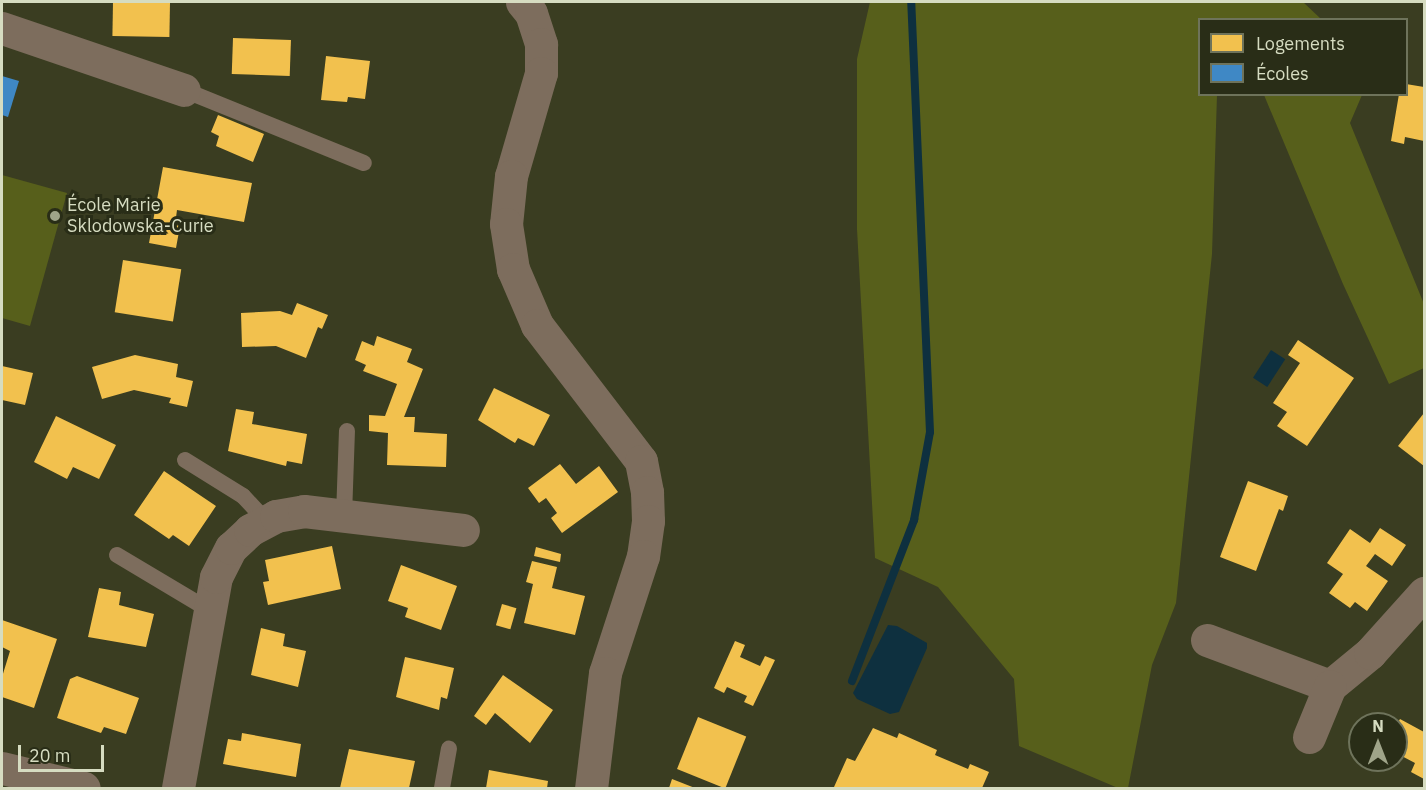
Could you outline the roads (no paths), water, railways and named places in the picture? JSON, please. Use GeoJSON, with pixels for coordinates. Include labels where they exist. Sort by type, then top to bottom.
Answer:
{"type":"FeatureCollection","features":[{"type":"Feature","properties":{"kind":"street"},"geometry":{"type":"LineString","coordinates":[[522,2],[531,13],[541,44],[542,73],[511,176],[506,224],[513,269],[537,326],[640,461],[647,492],[648,521],[643,556],[605,673],[591,789]]}},
{"type":"Feature","properties":{"kind":"street"},"geometry":{"type":"LineString","coordinates":[[2,28],[184,90]]}},
{"type":"Feature","properties":{"kind":"street"},"geometry":{"type":"LineString","coordinates":[[178,789],[216,577],[231,548],[265,520],[304,511],[464,530]]}},
{"type":"Feature","properties":{"kind":"street"},"geometry":{"type":"LineString","coordinates":[[1309,737],[1330,686],[1370,652],[1425,593]]}},
{"type":"Feature","properties":{"kind":"street"},"geometry":{"type":"LineString","coordinates":[[1208,640],[1330,686]]}},
{"type":"Feature","properties":{"kind":"street"},"geometry":{"type":"LineString","coordinates":[[2,768],[84,789]]}},
{"type":"Feature","properties":{"kind":"lane"},"geometry":{"type":"LineString","coordinates":[[184,90],[364,163]]}},
{"type":"Feature","properties":{"kind":"lane"},"geometry":{"type":"LineString","coordinates":[[344,516],[346,431]]}},
{"type":"Feature","properties":{"kind":"lane"},"geometry":{"type":"LineString","coordinates":[[185,460],[243,496],[265,520]]}},
{"type":"Feature","properties":{"kind":"lane"},"geometry":{"type":"LineString","coordinates":[[117,555],[211,611]]}},
{"type":"Feature","properties":{"kind":"lane"},"geometry":{"type":"LineString","coordinates":[[442,789],[449,749]]}},
{"type":"Feature","properties":{"kind":"water"},"geometry":{"type":"Polygon","coordinates":[[[1271,350],[1285,359],[1267,387],[1253,378],[1271,350]]]}},
{"type":"Feature","properties":{"kind":"water"},"geometry":{"type":"Polygon","coordinates":[[[888,625],[897,626],[927,643],[927,648],[899,712],[890,714],[857,699],[853,693],[888,625]]]}},
{"type":"Feature","properties":{"kind":"waterway"},"geometry":{"type":"LineString","coordinates":[[852,681],[914,520],[930,432],[911,2]]}},
{"type":"Feature","properties":{"kind":"place","name":"École Marie Sklodowska-Curie"},"geometry":{"type":"Point","coordinates":[55,216]}}]}
